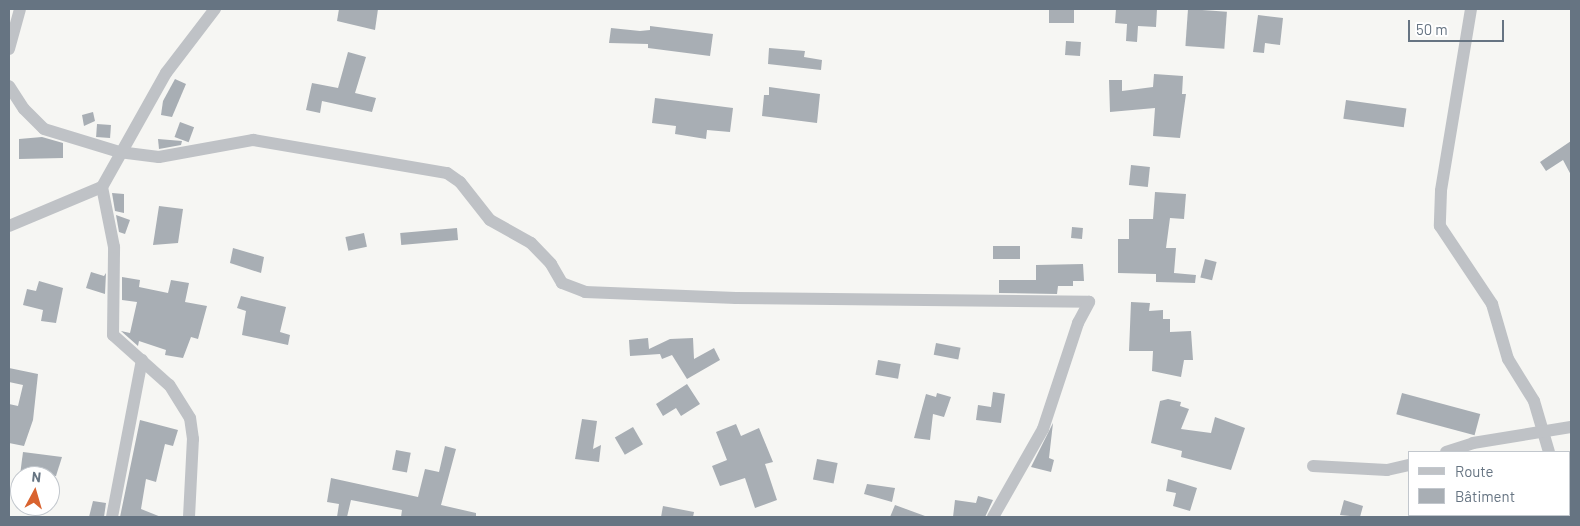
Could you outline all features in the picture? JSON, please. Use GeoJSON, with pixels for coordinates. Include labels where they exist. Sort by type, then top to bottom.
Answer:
{"type":"FeatureCollection","features":[{"type":"Feature","properties":{"kind":"street"},"geometry":{"type":"LineString","coordinates":[[9,49],[20,9]]}},
{"type":"Feature","properties":{"kind":"street"},"geometry":{"type":"LineString","coordinates":[[189,517],[193,440],[190,418],[169,384],[113,335],[114,247],[102,187],[119,152],[166,74],[215,9]]}},
{"type":"Feature","properties":{"kind":"street"},"geometry":{"type":"LineString","coordinates":[[1471,9],[1441,191],[1440,226],[1492,304],[1508,359],[1534,401],[1549,451]]}},
{"type":"Feature","properties":{"kind":"street"},"geometry":{"type":"LineString","coordinates":[[9,86],[24,109],[44,129],[119,152],[159,157],[253,140],[430,167],[460,182],[499,227],[531,243],[551,264],[562,283],[586,292],[736,298],[1089,302],[1078,324],[1039,436],[993,517]]}},
{"type":"Feature","properties":{"kind":"street"},"geometry":{"type":"LineString","coordinates":[[9,226],[102,187]]}},
{"type":"Feature","properties":{"kind":"street"},"geometry":{"type":"LineString","coordinates":[[112,517],[142,360]]}},
{"type":"Feature","properties":{"kind":"street"},"geometry":{"type":"LineString","coordinates":[[1449,451],[1472,443],[1571,427]]}},
{"type":"Feature","properties":{"kind":"street"},"geometry":{"type":"LineString","coordinates":[[1313,466],[1387,470],[1408,465]]}},
{"type":"Feature","properties":{"kind":"building"},"geometry":{"type":"Polygon","coordinates":[[[339,9],[378,9],[375,30],[337,21],[339,9]]]}},
{"type":"Feature","properties":{"kind":"building"},"geometry":{"type":"Polygon","coordinates":[[[1049,9],[1074,9],[1074,23],[1049,23],[1049,9]]]}},
{"type":"Feature","properties":{"kind":"building"},"geometry":{"type":"Polygon","coordinates":[[[1116,9],[1157,9],[1156,27],[1138,26],[1137,42],[1126,41],[1127,24],[1115,23],[1116,9]]]}},
{"type":"Feature","properties":{"kind":"building"},"geometry":{"type":"Polygon","coordinates":[[[1188,9],[1227,12],[1224,49],[1185,46],[1188,9]]]}},
{"type":"Feature","properties":{"kind":"building"},"geometry":{"type":"Polygon","coordinates":[[[1258,15],[1283,18],[1280,45],[1265,43],[1264,53],[1253,52],[1258,15]]]}},
{"type":"Feature","properties":{"kind":"building"},"geometry":{"type":"Polygon","coordinates":[[[650,26],[713,34],[710,56],[648,48],[648,44],[609,43],[611,28],[640,31],[650,30],[650,26]]]}},
{"type":"Feature","properties":{"kind":"building"},"geometry":{"type":"Polygon","coordinates":[[[1066,41],[1081,42],[1080,56],[1065,55],[1066,41]]]}},
{"type":"Feature","properties":{"kind":"building"},"geometry":{"type":"Polygon","coordinates":[[[769,48],[805,51],[804,57],[822,60],[821,70],[768,64],[769,48]]]}},
{"type":"Feature","properties":{"kind":"building"},"geometry":{"type":"Polygon","coordinates":[[[348,52],[366,57],[355,93],[376,98],[372,112],[322,101],[320,113],[306,110],[312,83],[338,88],[348,52]]]}},
{"type":"Feature","properties":{"kind":"building"},"geometry":{"type":"Polygon","coordinates":[[[1154,74],[1183,76],[1182,94],[1186,94],[1180,138],[1153,136],[1155,108],[1110,112],[1109,80],[1122,80],[1122,91],[1153,87],[1154,74]]]}},
{"type":"Feature","properties":{"kind":"building"},"geometry":{"type":"Polygon","coordinates":[[[175,79],[186,84],[172,117],[161,115],[163,101],[175,79]]]}},
{"type":"Feature","properties":{"kind":"building"},"geometry":{"type":"Polygon","coordinates":[[[769,87],[820,94],[817,123],[762,116],[764,95],[769,95],[769,87]]]}},
{"type":"Feature","properties":{"kind":"building"},"geometry":{"type":"Polygon","coordinates":[[[655,98],[733,108],[730,132],[707,130],[706,139],[675,134],[676,126],[652,123],[655,98]]]}},
{"type":"Feature","properties":{"kind":"building"},"geometry":{"type":"Polygon","coordinates":[[[1346,100],[1406,108],[1404,127],[1343,119],[1346,100]]]}},
{"type":"Feature","properties":{"kind":"building"},"geometry":{"type":"Polygon","coordinates":[[[93,112],[95,121],[84,126],[82,115],[93,112]]]}},
{"type":"Feature","properties":{"kind":"building"},"geometry":{"type":"Polygon","coordinates":[[[180,122],[194,127],[189,142],[175,137],[180,122]]]}},
{"type":"Feature","properties":{"kind":"building"},"geometry":{"type":"Polygon","coordinates":[[[97,124],[111,125],[110,138],[96,137],[97,124]]]}},
{"type":"Feature","properties":{"kind":"building"},"geometry":{"type":"Polygon","coordinates":[[[42,137],[63,143],[63,158],[19,159],[19,139],[42,137]]]}},
{"type":"Feature","properties":{"kind":"building"},"geometry":{"type":"Polygon","coordinates":[[[158,139],[182,141],[181,145],[159,149],[158,139]]]}},
{"type":"Feature","properties":{"kind":"building"},"geometry":{"type":"Polygon","coordinates":[[[1571,141],[1571,175],[1563,160],[1546,171],[1540,162],[1571,141]]]}},
{"type":"Feature","properties":{"kind":"building"},"geometry":{"type":"Polygon","coordinates":[[[1131,165],[1150,167],[1148,187],[1129,185],[1131,165]]]}},
{"type":"Feature","properties":{"kind":"building"},"geometry":{"type":"Polygon","coordinates":[[[1155,192],[1186,194],[1184,219],[1170,218],[1166,248],[1176,248],[1174,273],[1196,275],[1195,283],[1156,282],[1156,274],[1118,273],[1118,239],[1129,239],[1129,219],[1153,219],[1155,192]]]}},
{"type":"Feature","properties":{"kind":"building"},"geometry":{"type":"Polygon","coordinates":[[[112,193],[124,194],[124,213],[115,211],[112,193]]]}},
{"type":"Feature","properties":{"kind":"building"},"geometry":{"type":"Polygon","coordinates":[[[159,206],[183,209],[178,243],[153,245],[159,206]]]}},
{"type":"Feature","properties":{"kind":"building"},"geometry":{"type":"Polygon","coordinates":[[[116,215],[130,220],[125,234],[119,232],[116,215]]]}},
{"type":"Feature","properties":{"kind":"building"},"geometry":{"type":"Polygon","coordinates":[[[1072,227],[1083,228],[1082,239],[1071,238],[1072,227]]]}},
{"type":"Feature","properties":{"kind":"building"},"geometry":{"type":"Polygon","coordinates":[[[457,228],[458,240],[401,245],[400,233],[457,228]]]}},
{"type":"Feature","properties":{"kind":"building"},"geometry":{"type":"Polygon","coordinates":[[[364,233],[367,247],[348,251],[345,237],[364,233]]]}},
{"type":"Feature","properties":{"kind":"building"},"geometry":{"type":"Polygon","coordinates":[[[993,246],[1020,246],[1020,259],[993,259],[993,246]]]}},
{"type":"Feature","properties":{"kind":"building"},"geometry":{"type":"Polygon","coordinates":[[[233,248],[264,257],[261,273],[230,263],[233,248]]]}},
{"type":"Feature","properties":{"kind":"building"},"geometry":{"type":"Polygon","coordinates":[[[1205,259],[1217,262],[1212,280],[1200,277],[1205,259]]]}},
{"type":"Feature","properties":{"kind":"building"},"geometry":{"type":"Polygon","coordinates":[[[1083,264],[1084,281],[1073,281],[1073,286],[1058,286],[1057,294],[999,293],[999,280],[1036,280],[1036,265],[1083,264]]]}},
{"type":"Feature","properties":{"kind":"building"},"geometry":{"type":"Polygon","coordinates":[[[91,272],[104,276],[106,273],[105,294],[86,288],[91,272]]]}},
{"type":"Feature","properties":{"kind":"building"},"geometry":{"type":"Polygon","coordinates":[[[122,277],[140,280],[139,287],[168,293],[171,280],[189,283],[185,302],[207,306],[198,339],[191,337],[183,358],[165,355],[166,350],[139,341],[138,346],[121,331],[130,333],[137,302],[122,300],[122,277]]]}},
{"type":"Feature","properties":{"kind":"building"},"geometry":{"type":"Polygon","coordinates":[[[39,281],[63,288],[56,323],[41,321],[43,310],[23,305],[27,289],[36,291],[39,281]]]}},
{"type":"Feature","properties":{"kind":"building"},"geometry":{"type":"Polygon","coordinates":[[[241,296],[286,307],[280,332],[290,335],[288,345],[242,335],[246,311],[237,308],[241,296]]]}},
{"type":"Feature","properties":{"kind":"building"},"geometry":{"type":"Polygon","coordinates":[[[1131,302],[1150,303],[1149,311],[1163,310],[1163,319],[1170,319],[1170,332],[1191,331],[1193,360],[1184,360],[1181,377],[1152,371],[1153,351],[1129,351],[1131,302]]]}},
{"type":"Feature","properties":{"kind":"building"},"geometry":{"type":"Polygon","coordinates":[[[648,338],[649,349],[670,339],[693,338],[694,359],[714,348],[720,360],[687,379],[672,355],[662,359],[660,354],[630,356],[629,340],[648,338]]]}},
{"type":"Feature","properties":{"kind":"building"},"geometry":{"type":"Polygon","coordinates":[[[936,343],[961,348],[958,360],[934,355],[936,343]]]}},
{"type":"Feature","properties":{"kind":"building"},"geometry":{"type":"Polygon","coordinates":[[[878,360],[901,364],[898,379],[875,375],[878,360]]]}},
{"type":"Feature","properties":{"kind":"building"},"geometry":{"type":"Polygon","coordinates":[[[9,368],[38,374],[33,420],[24,446],[9,443],[9,404],[18,406],[23,385],[9,382],[9,368]]]}},
{"type":"Feature","properties":{"kind":"building"},"geometry":{"type":"Polygon","coordinates":[[[687,384],[700,404],[681,416],[676,408],[663,416],[656,404],[687,384]]]}},
{"type":"Feature","properties":{"kind":"building"},"geometry":{"type":"Polygon","coordinates":[[[993,392],[1005,394],[1001,423],[976,420],[978,405],[991,407],[993,392]]]}},
{"type":"Feature","properties":{"kind":"building"},"geometry":{"type":"Polygon","coordinates":[[[937,393],[951,397],[944,417],[933,414],[930,440],[914,438],[926,394],[936,397],[937,393]]]}},
{"type":"Feature","properties":{"kind":"building"},"geometry":{"type":"Polygon","coordinates":[[[1402,393],[1480,414],[1475,435],[1396,414],[1402,393]]]}},
{"type":"Feature","properties":{"kind":"building"},"geometry":{"type":"Polygon","coordinates":[[[1168,399],[1181,402],[1180,406],[1189,409],[1181,429],[1211,433],[1215,417],[1245,428],[1231,470],[1181,457],[1182,451],[1151,443],[1160,401],[1168,399]]]}},
{"type":"Feature","properties":{"kind":"building"},"geometry":{"type":"Polygon","coordinates":[[[582,419],[597,421],[593,449],[601,445],[599,462],[575,459],[582,419]]]}},
{"type":"Feature","properties":{"kind":"building"},"geometry":{"type":"Polygon","coordinates":[[[140,420],[178,430],[173,446],[165,444],[156,482],[146,479],[141,509],[161,517],[120,517],[140,420]]]}},
{"type":"Feature","properties":{"kind":"building"},"geometry":{"type":"Polygon","coordinates":[[[1053,423],[1049,458],[1054,460],[1051,472],[1031,467],[1053,423]]]}},
{"type":"Feature","properties":{"kind":"building"},"geometry":{"type":"Polygon","coordinates":[[[736,424],[741,436],[759,428],[773,462],[765,464],[777,500],[755,508],[745,478],[720,486],[712,466],[727,460],[716,432],[736,424]]]}},
{"type":"Feature","properties":{"kind":"building"},"geometry":{"type":"Polygon","coordinates":[[[633,427],[643,444],[625,455],[615,437],[633,427]]]}},
{"type":"Feature","properties":{"kind":"building"},"geometry":{"type":"Polygon","coordinates":[[[445,446],[456,449],[441,505],[476,513],[476,517],[401,517],[402,510],[351,500],[347,517],[337,517],[339,504],[327,502],[331,478],[418,497],[425,469],[439,472],[445,446]]]}},
{"type":"Feature","properties":{"kind":"building"},"geometry":{"type":"Polygon","coordinates":[[[396,450],[411,453],[407,472],[392,470],[396,450]]]}},
{"type":"Feature","properties":{"kind":"building"},"geometry":{"type":"Polygon","coordinates":[[[23,452],[62,457],[59,466],[21,466],[23,452]]]}},
{"type":"Feature","properties":{"kind":"building"},"geometry":{"type":"Polygon","coordinates":[[[817,459],[838,463],[834,484],[813,480],[817,459]]]}},
{"type":"Feature","properties":{"kind":"building"},"geometry":{"type":"Polygon","coordinates":[[[1168,479],[1197,488],[1190,511],[1173,506],[1176,493],[1166,491],[1168,479]]]}},
{"type":"Feature","properties":{"kind":"building"},"geometry":{"type":"Polygon","coordinates":[[[867,484],[895,488],[892,502],[864,494],[867,484]]]}},
{"type":"Feature","properties":{"kind":"building"},"geometry":{"type":"Polygon","coordinates":[[[978,496],[993,500],[985,517],[953,517],[955,500],[976,503],[978,496]]]}},
{"type":"Feature","properties":{"kind":"building"},"geometry":{"type":"Polygon","coordinates":[[[1344,500],[1363,506],[1360,517],[1340,515],[1344,500]]]}},
{"type":"Feature","properties":{"kind":"building"},"geometry":{"type":"Polygon","coordinates":[[[93,501],[106,503],[104,517],[89,517],[93,501]]]}},
{"type":"Feature","properties":{"kind":"building"},"geometry":{"type":"Polygon","coordinates":[[[895,505],[925,516],[925,517],[890,517],[895,505]]]}},
{"type":"Feature","properties":{"kind":"building"},"geometry":{"type":"Polygon","coordinates":[[[663,506],[694,512],[693,517],[661,517],[663,506]]]}}]}
